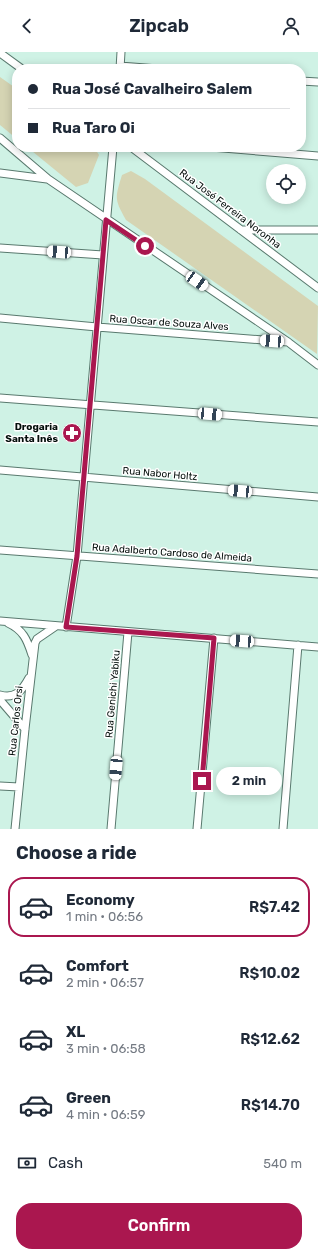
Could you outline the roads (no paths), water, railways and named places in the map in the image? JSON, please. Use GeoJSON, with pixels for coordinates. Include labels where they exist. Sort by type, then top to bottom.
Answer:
{"type":"FeatureCollection","features":[{"type":"Feature","properties":{"kind":"street"},"geometry":{"type":"LineString","coordinates":[[120,64],[121,52]]}},
{"type":"Feature","properties":{"kind":"street"},"geometry":{"type":"LineString","coordinates":[[0,53],[15,64]]}},
{"type":"Feature","properties":{"kind":"street"},"geometry":{"type":"LineString","coordinates":[[306,81],[318,82]]}},
{"type":"Feature","properties":{"kind":"street"},"geometry":{"type":"LineString","coordinates":[[0,138],[12,148]]}},
{"type":"Feature","properties":{"kind":"street"},"geometry":{"type":"LineString","coordinates":[[16,152],[48,179],[106,220],[288,342],[318,365]]}},
{"type":"Feature","properties":{"kind":"street"},"geometry":{"type":"LineString","coordinates":[[66,627],[77,556],[113,152]]}},
{"type":"Feature","properties":{"kind":"street","name":"Rua José Ferreira Noronha"},"geometry":{"type":"LineString","coordinates":[[138,152],[318,288]]}},
{"type":"Feature","properties":{"kind":"street"},"geometry":{"type":"LineString","coordinates":[[270,152],[318,156]]}},
{"type":"Feature","properties":{"kind":"street"},"geometry":{"type":"LineString","coordinates":[[0,173],[48,179]]}},
{"type":"Feature","properties":{"kind":"street"},"geometry":{"type":"LineString","coordinates":[[241,230],[318,230]]}},
{"type":"Feature","properties":{"kind":"street"},"geometry":{"type":"LineString","coordinates":[[0,248],[103,255]]}},
{"type":"Feature","properties":{"kind":"street","name":"Rua Oscar de Souza Alves"},"geometry":{"type":"LineString","coordinates":[[0,318],[97,328],[288,342]]}},
{"type":"Feature","properties":{"kind":"street"},"geometry":{"type":"LineString","coordinates":[[0,398],[318,422]]}},
{"type":"Feature","properties":{"kind":"street","name":"Rua Nabor Holtz"},"geometry":{"type":"LineString","coordinates":[[0,470],[318,498]]}},
{"type":"Feature","properties":{"kind":"street","name":"Rua Adalberto Cardoso de Almeida"},"geometry":{"type":"LineString","coordinates":[[0,550],[318,574]]}},
{"type":"Feature","properties":{"kind":"street"},"geometry":{"type":"LineString","coordinates":[[2,621],[318,647]]}},
{"type":"Feature","properties":{"kind":"street"},"geometry":{"type":"LineString","coordinates":[[2,621],[14,626],[26,638],[33,657]]}},
{"type":"Feature","properties":{"kind":"street","name":"Rua Carlos Orsi"},"geometry":{"type":"LineString","coordinates":[[15,829],[24,729],[35,643],[37,639],[56,626]]}},
{"type":"Feature","properties":{"kind":"street","name":"Rua Genichi Yabiku"},"geometry":{"type":"LineString","coordinates":[[111,829],[128,632]]}},
{"type":"Feature","properties":{"kind":"street"},"geometry":{"type":"LineString","coordinates":[[197,829],[214,638]]}},
{"type":"Feature","properties":{"kind":"street"},"geometry":{"type":"LineString","coordinates":[[283,829],[298,645]]}},
{"type":"Feature","properties":{"kind":"street"},"geometry":{"type":"LineString","coordinates":[[0,695],[15,695],[20,691],[30,676]]}},
{"type":"Feature","properties":{"kind":"street"},"geometry":{"type":"LineString","coordinates":[[0,700],[24,729]]}},
{"type":"Feature","properties":{"kind":"street"},"geometry":{"type":"LineString","coordinates":[[0,786],[19,787]]}},
{"type":"Feature","properties":{"kind":"place","name":"Drogaria Santa Inês"},"geometry":{"type":"Point","coordinates":[72,433]}}]}
